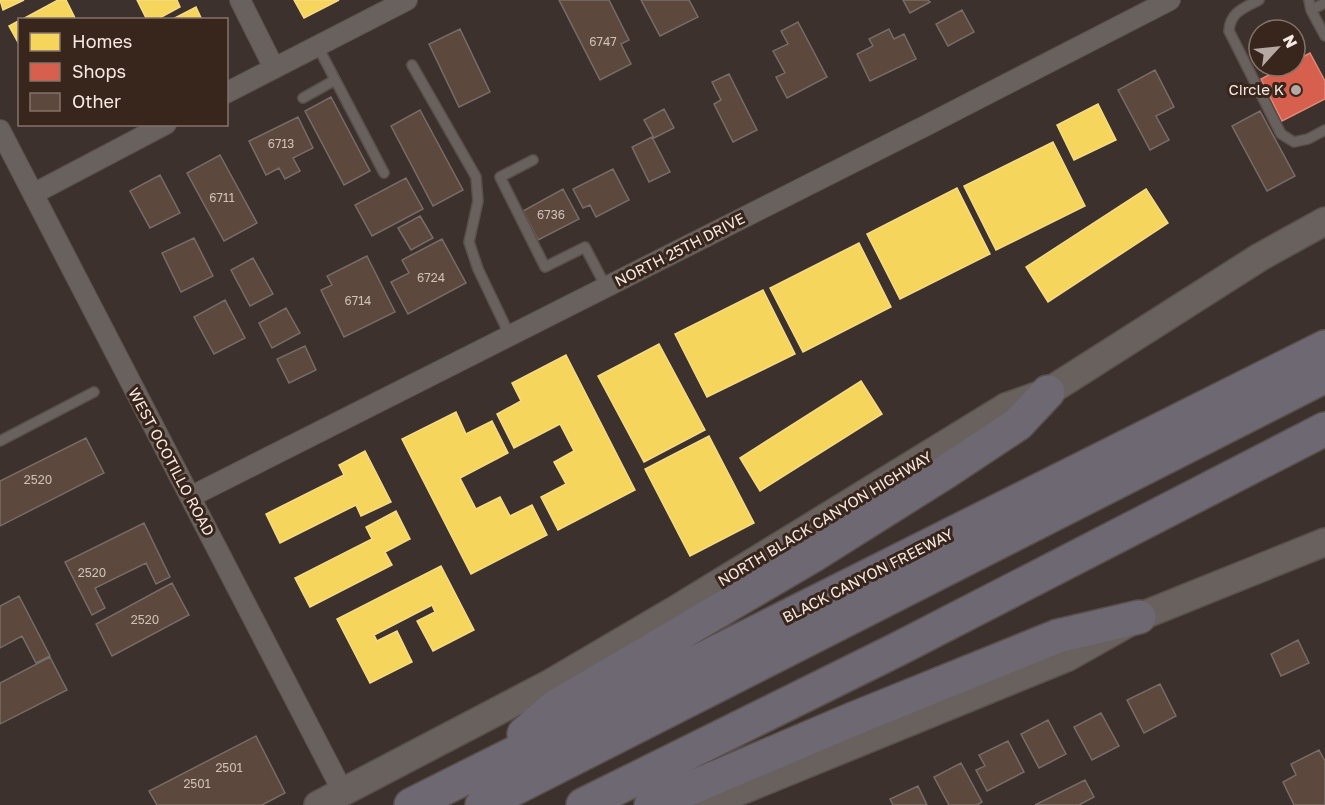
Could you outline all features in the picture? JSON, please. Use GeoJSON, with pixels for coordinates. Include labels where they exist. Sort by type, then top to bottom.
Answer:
{"type":"FeatureCollection","features":[{"type":"Feature","properties":{"kind":"highway","name":"BLACK CANYON FREEWAY"},"geometry":{"type":"LineString","coordinates":[[411,805],[1325,348]]}},
{"type":"Feature","properties":{"kind":"highway"},"geometry":{"type":"LineString","coordinates":[[482,805],[1325,376]]}},
{"type":"Feature","properties":{"kind":"highway"},"geometry":{"type":"LineString","coordinates":[[487,766],[555,706],[812,556],[947,471],[1018,424],[1048,392]]}},
{"type":"Feature","properties":{"kind":"highway"},"geometry":{"type":"LineString","coordinates":[[526,805],[1325,400]]}},
{"type":"Feature","properties":{"kind":"highway"},"geometry":{"type":"LineString","coordinates":[[583,805],[898,649],[1325,429]]}},
{"type":"Feature","properties":{"kind":"highway"},"geometry":{"type":"LineString","coordinates":[[651,805],[853,719],[1058,636],[1139,617]]}},
{"type":"Feature","properties":{"kind":"main road","name":"NORTH BLACK CANYON HIGHWAY"},"geometry":{"type":"LineString","coordinates":[[318,805],[551,683],[677,609],[1006,407],[1048,392],[1260,257],[1321,224]]}},
{"type":"Feature","properties":{"kind":"main road"},"geometry":{"type":"LineString","coordinates":[[706,805],[734,800],[1068,657],[1139,617],[1325,542]]}},
{"type":"Feature","properties":{"kind":"street"},"geometry":{"type":"LineString","coordinates":[[240,0],[274,68]]}},
{"type":"Feature","properties":{"kind":"street","name":"NORTH 25TH DRIVE"},"geometry":{"type":"LineString","coordinates":[[190,497],[1170,0]]}},
{"type":"Feature","properties":{"kind":"street"},"geometry":{"type":"LineString","coordinates":[[228,92],[400,2]]}},
{"type":"Feature","properties":{"kind":"street"},"geometry":{"type":"LineString","coordinates":[[33,194],[162,126]]}},
{"type":"Feature","properties":{"kind":"street","name":"WEST OCOTILLO ROAD"},"geometry":{"type":"LineString","coordinates":[[0,130],[344,792]]}},
{"type":"Feature","properties":{"kind":"lane"},"geometry":{"type":"LineString","coordinates":[[1259,0],[1239,11],[1229,21],[1229,32],[1281,134],[1294,142],[1308,139],[1325,130]]}},
{"type":"Feature","properties":{"kind":"lane"},"geometry":{"type":"LineString","coordinates":[[1309,0],[1311,10],[1325,36]]}},
{"type":"Feature","properties":{"kind":"lane"},"geometry":{"type":"LineString","coordinates":[[1311,10],[1325,3]]}},
{"type":"Feature","properties":{"kind":"lane"},"geometry":{"type":"LineString","coordinates":[[317,45],[384,174]]}},
{"type":"Feature","properties":{"kind":"lane"},"geometry":{"type":"LineString","coordinates":[[412,65],[476,177],[478,201],[469,242],[478,269],[510,336]]}},
{"type":"Feature","properties":{"kind":"lane"},"geometry":{"type":"LineString","coordinates":[[303,98],[335,80]]}},
{"type":"Feature","properties":{"kind":"lane"},"geometry":{"type":"LineString","coordinates":[[533,160],[500,177],[545,267],[585,247],[606,287]]}},
{"type":"Feature","properties":{"kind":"lane"},"geometry":{"type":"LineString","coordinates":[[0,441],[94,392]]}},
{"type":"Feature","properties":{"kind":"building: Homes"},"geometry":{"type":"Polygon","coordinates":[[[0,0],[24,0],[3,10],[0,0]]]}},
{"type":"Feature","properties":{"kind":"building: Homes"},"geometry":{"type":"Polygon","coordinates":[[[58,0],[66,0],[75,18],[25,18],[58,0]]]}},
{"type":"Feature","properties":{"kind":"building: Homes"},"geometry":{"type":"Polygon","coordinates":[[[137,0],[177,0],[180,7],[160,18],[146,18],[137,0]]]}},
{"type":"Feature","properties":{"kind":"building: Homes"},"geometry":{"type":"Polygon","coordinates":[[[294,0],[339,0],[304,18],[294,0]]]}},
{"type":"Feature","properties":{"kind":"building: Homes"},"geometry":{"type":"Polygon","coordinates":[[[196,7],[201,18],[175,18],[196,7]]]}},
{"type":"Feature","properties":{"kind":"building: Homes"},"geometry":{"type":"Polygon","coordinates":[[[18,21],[18,42],[9,26],[18,21]]]}},
{"type":"Feature","properties":{"kind":"building: Homes"},"geometry":{"type":"Polygon","coordinates":[[[1098,104],[1116,140],[1074,160],[1057,125],[1098,104]]]}},
{"type":"Feature","properties":{"kind":"building: Homes"},"geometry":{"type":"Polygon","coordinates":[[[1053,142],[1085,206],[996,250],[964,186],[1053,142]]]}},
{"type":"Feature","properties":{"kind":"building: Homes"},"geometry":{"type":"Polygon","coordinates":[[[957,188],[990,254],[900,299],[867,234],[957,188]]]}},
{"type":"Feature","properties":{"kind":"building: Homes"},"geometry":{"type":"Polygon","coordinates":[[[1146,189],[1168,223],[1048,302],[1026,267],[1146,189]]]}},
{"type":"Feature","properties":{"kind":"building: Homes"},"geometry":{"type":"Polygon","coordinates":[[[859,243],[891,307],[803,352],[770,288],[859,243]]]}},
{"type":"Feature","properties":{"kind":"building: Homes"},"geometry":{"type":"Polygon","coordinates":[[[763,290],[795,354],[707,397],[675,334],[763,290]]]}},
{"type":"Feature","properties":{"kind":"building: Homes"},"geometry":{"type":"Polygon","coordinates":[[[659,344],[705,430],[644,462],[598,376],[659,344]]]}},
{"type":"Feature","properties":{"kind":"building: Homes"},"geometry":{"type":"Polygon","coordinates":[[[566,355],[635,490],[558,530],[541,497],[566,484],[554,462],[574,451],[560,424],[514,448],[497,414],[521,401],[512,383],[566,355]]]}},
{"type":"Feature","properties":{"kind":"building: Homes"},"geometry":{"type":"Polygon","coordinates":[[[861,381],[882,414],[760,491],[740,458],[861,381]]]}},
{"type":"Feature","properties":{"kind":"building: Homes"},"geometry":{"type":"Polygon","coordinates":[[[456,412],[466,434],[492,421],[508,453],[460,478],[476,509],[500,497],[510,516],[532,505],[547,535],[471,574],[402,439],[456,412]]]}},
{"type":"Feature","properties":{"kind":"building: Homes"},"geometry":{"type":"Polygon","coordinates":[[[709,436],[754,523],[690,556],[645,469],[709,436]]]}},
{"type":"Feature","properties":{"kind":"building: Homes"},"geometry":{"type":"Polygon","coordinates":[[[365,451],[391,502],[361,516],[356,505],[280,543],[266,514],[344,475],[339,465],[365,451]]]}},
{"type":"Feature","properties":{"kind":"building: Homes"},"geometry":{"type":"Polygon","coordinates":[[[396,511],[410,539],[385,552],[392,565],[310,607],[295,578],[372,539],[366,527],[396,511]]]}},
{"type":"Feature","properties":{"kind":"building: Homes"},"geometry":{"type":"Polygon","coordinates":[[[441,566],[474,630],[433,651],[417,621],[435,612],[432,605],[374,635],[377,641],[397,631],[412,662],[370,683],[337,619],[441,566]]]}},
{"type":"Feature","properties":{"kind":"building: Shops","name":"Circle K"},"geometry":{"type":"Polygon","coordinates":[[[1310,53],[1325,81],[1325,99],[1282,121],[1261,79],[1307,78],[1307,55],[1310,53]]]}},
{"type":"Feature","properties":{"kind":"building: Other"},"geometry":{"type":"Polygon","coordinates":[[[559,0],[609,0],[629,40],[621,44],[631,64],[600,80],[559,0]]]}},
{"type":"Feature","properties":{"kind":"building: Other"},"geometry":{"type":"Polygon","coordinates":[[[641,0],[689,0],[698,17],[660,36],[641,0]]]}},
{"type":"Feature","properties":{"kind":"building: Other"},"geometry":{"type":"Polygon","coordinates":[[[903,0],[928,0],[930,2],[910,13],[903,0]]]}},
{"type":"Feature","properties":{"kind":"building: Other"},"geometry":{"type":"Polygon","coordinates":[[[962,10],[974,32],[948,46],[936,24],[962,10]]]}},
{"type":"Feature","properties":{"kind":"building: Other"},"geometry":{"type":"Polygon","coordinates":[[[798,22],[827,77],[787,98],[776,77],[785,73],[773,51],[788,44],[781,31],[798,22]]]}},
{"type":"Feature","properties":{"kind":"building: Other"},"geometry":{"type":"Polygon","coordinates":[[[460,29],[490,92],[459,107],[429,44],[460,29]]]}},
{"type":"Feature","properties":{"kind":"building: Other"},"geometry":{"type":"Polygon","coordinates":[[[889,29],[894,39],[904,34],[916,59],[870,81],[857,54],[873,46],[869,39],[889,29]]]}},
{"type":"Feature","properties":{"kind":"building: Other"},"geometry":{"type":"Polygon","coordinates":[[[1155,70],[1174,107],[1156,116],[1169,140],[1150,150],[1118,90],[1155,70]]]}},
{"type":"Feature","properties":{"kind":"building: Other"},"geometry":{"type":"Polygon","coordinates":[[[729,74],[757,130],[733,142],[714,104],[721,100],[712,82],[729,74]]]}},
{"type":"Feature","properties":{"kind":"building: Other"},"geometry":{"type":"Polygon","coordinates":[[[331,97],[370,171],[344,185],[305,111],[331,97]]]}},
{"type":"Feature","properties":{"kind":"building: Other"},"geometry":{"type":"Polygon","coordinates":[[[664,109],[674,128],[654,138],[644,120],[664,109]]]}},
{"type":"Feature","properties":{"kind":"building: Other"},"geometry":{"type":"Polygon","coordinates":[[[420,110],[463,190],[433,206],[391,126],[420,110]]]}},
{"type":"Feature","properties":{"kind":"building: Other"},"geometry":{"type":"Polygon","coordinates":[[[1260,111],[1295,176],[1267,191],[1232,126],[1260,111]]]}},
{"type":"Feature","properties":{"kind":"building: Other"},"geometry":{"type":"Polygon","coordinates":[[[298,117],[313,148],[293,158],[300,171],[285,179],[279,168],[266,175],[249,141],[298,117]]]}},
{"type":"Feature","properties":{"kind":"building: Other"},"geometry":{"type":"Polygon","coordinates":[[[652,137],[670,172],[649,182],[632,147],[652,137]]]}},
{"type":"Feature","properties":{"kind":"building: Other"},"geometry":{"type":"Polygon","coordinates":[[[220,155],[257,223],[224,241],[187,173],[220,155]]]}},
{"type":"Feature","properties":{"kind":"building: Other"},"geometry":{"type":"Polygon","coordinates":[[[613,169],[629,200],[596,217],[590,205],[583,208],[573,189],[613,169]]]}},
{"type":"Feature","properties":{"kind":"building: Other"},"geometry":{"type":"Polygon","coordinates":[[[160,175],[180,213],[150,228],[130,191],[160,175]]]}},
{"type":"Feature","properties":{"kind":"building: Other"},"geometry":{"type":"Polygon","coordinates":[[[406,178],[423,209],[372,236],[355,205],[406,178]]]}},
{"type":"Feature","properties":{"kind":"building: Other"},"geometry":{"type":"Polygon","coordinates":[[[563,189],[579,219],[538,240],[523,211],[563,189]]]}},
{"type":"Feature","properties":{"kind":"building: Other"},"geometry":{"type":"Polygon","coordinates":[[[420,216],[433,238],[411,250],[398,228],[420,216]]]}},
{"type":"Feature","properties":{"kind":"building: Other"},"geometry":{"type":"Polygon","coordinates":[[[194,238],[213,276],[181,292],[162,253],[194,238]]]}},
{"type":"Feature","properties":{"kind":"building: Other"},"geometry":{"type":"Polygon","coordinates":[[[442,239],[466,283],[408,314],[391,282],[409,273],[402,260],[442,239]]]}},
{"type":"Feature","properties":{"kind":"building: Other"},"geometry":{"type":"Polygon","coordinates":[[[367,256],[395,312],[344,337],[321,290],[332,285],[327,276],[367,256]]]}},
{"type":"Feature","properties":{"kind":"building: Other"},"geometry":{"type":"Polygon","coordinates":[[[253,258],[273,294],[250,306],[231,270],[253,258]]]}},
{"type":"Feature","properties":{"kind":"building: Other"},"geometry":{"type":"Polygon","coordinates":[[[225,300],[245,338],[214,354],[194,317],[225,300]]]}},
{"type":"Feature","properties":{"kind":"building: Other"},"geometry":{"type":"Polygon","coordinates":[[[286,308],[300,333],[272,348],[259,323],[286,308]]]}},
{"type":"Feature","properties":{"kind":"building: Other"},"geometry":{"type":"Polygon","coordinates":[[[305,346],[316,370],[289,383],[277,359],[305,346]]]}},
{"type":"Feature","properties":{"kind":"building: Other"},"geometry":{"type":"Polygon","coordinates":[[[86,438],[104,473],[0,526],[0,481],[86,438]]]}},
{"type":"Feature","properties":{"kind":"building: Other"},"geometry":{"type":"Polygon","coordinates":[[[144,523],[170,577],[156,584],[146,563],[95,588],[105,608],[92,615],[65,562],[144,523]]]}},
{"type":"Feature","properties":{"kind":"building: Other"},"geometry":{"type":"Polygon","coordinates":[[[172,583],[189,615],[112,656],[96,624],[172,583]]]}},
{"type":"Feature","properties":{"kind":"building: Other"},"geometry":{"type":"Polygon","coordinates":[[[19,596],[50,656],[36,663],[22,636],[0,648],[0,606],[19,596]]]}},
{"type":"Feature","properties":{"kind":"building: Other"},"geometry":{"type":"Polygon","coordinates":[[[1298,640],[1309,663],[1281,676],[1271,654],[1298,640]]]}},
{"type":"Feature","properties":{"kind":"building: Other"},"geometry":{"type":"Polygon","coordinates":[[[50,657],[67,690],[0,724],[0,683],[50,657]]]}},
{"type":"Feature","properties":{"kind":"building: Other"},"geometry":{"type":"Polygon","coordinates":[[[1160,684],[1176,716],[1144,733],[1127,700],[1160,684]]]}},
{"type":"Feature","properties":{"kind":"building: Other"},"geometry":{"type":"Polygon","coordinates":[[[1101,713],[1119,746],[1092,760],[1074,727],[1101,713]]]}},
{"type":"Feature","properties":{"kind":"building: Other"},"geometry":{"type":"Polygon","coordinates":[[[1048,720],[1066,754],[1039,768],[1021,734],[1048,720]]]}},
{"type":"Feature","properties":{"kind":"building: Other"},"geometry":{"type":"Polygon","coordinates":[[[256,736],[285,793],[262,805],[157,805],[149,791],[256,736]]]}},
{"type":"Feature","properties":{"kind":"building: Other"},"geometry":{"type":"Polygon","coordinates":[[[1008,741],[1024,772],[987,791],[976,770],[985,766],[979,755],[1008,741]]]}},
{"type":"Feature","properties":{"kind":"building: Other"},"geometry":{"type":"Polygon","coordinates":[[[1319,750],[1325,761],[1325,805],[1294,805],[1283,782],[1296,775],[1291,764],[1319,750]]]}},
{"type":"Feature","properties":{"kind":"building: Other"},"geometry":{"type":"Polygon","coordinates":[[[961,763],[982,802],[977,805],[949,805],[934,777],[961,763]]]}},
{"type":"Feature","properties":{"kind":"building: Other"},"geometry":{"type":"Polygon","coordinates":[[[1085,780],[1094,797],[1079,805],[1035,805],[1085,780]]]}},
{"type":"Feature","properties":{"kind":"building: Other"},"geometry":{"type":"Polygon","coordinates":[[[918,786],[927,805],[893,805],[890,799],[918,786]]]}},
{"type":"Feature","properties":{"kind":"place","name":"Circle K"},"geometry":{"type":"Point","coordinates":[1296,90]}}]}
